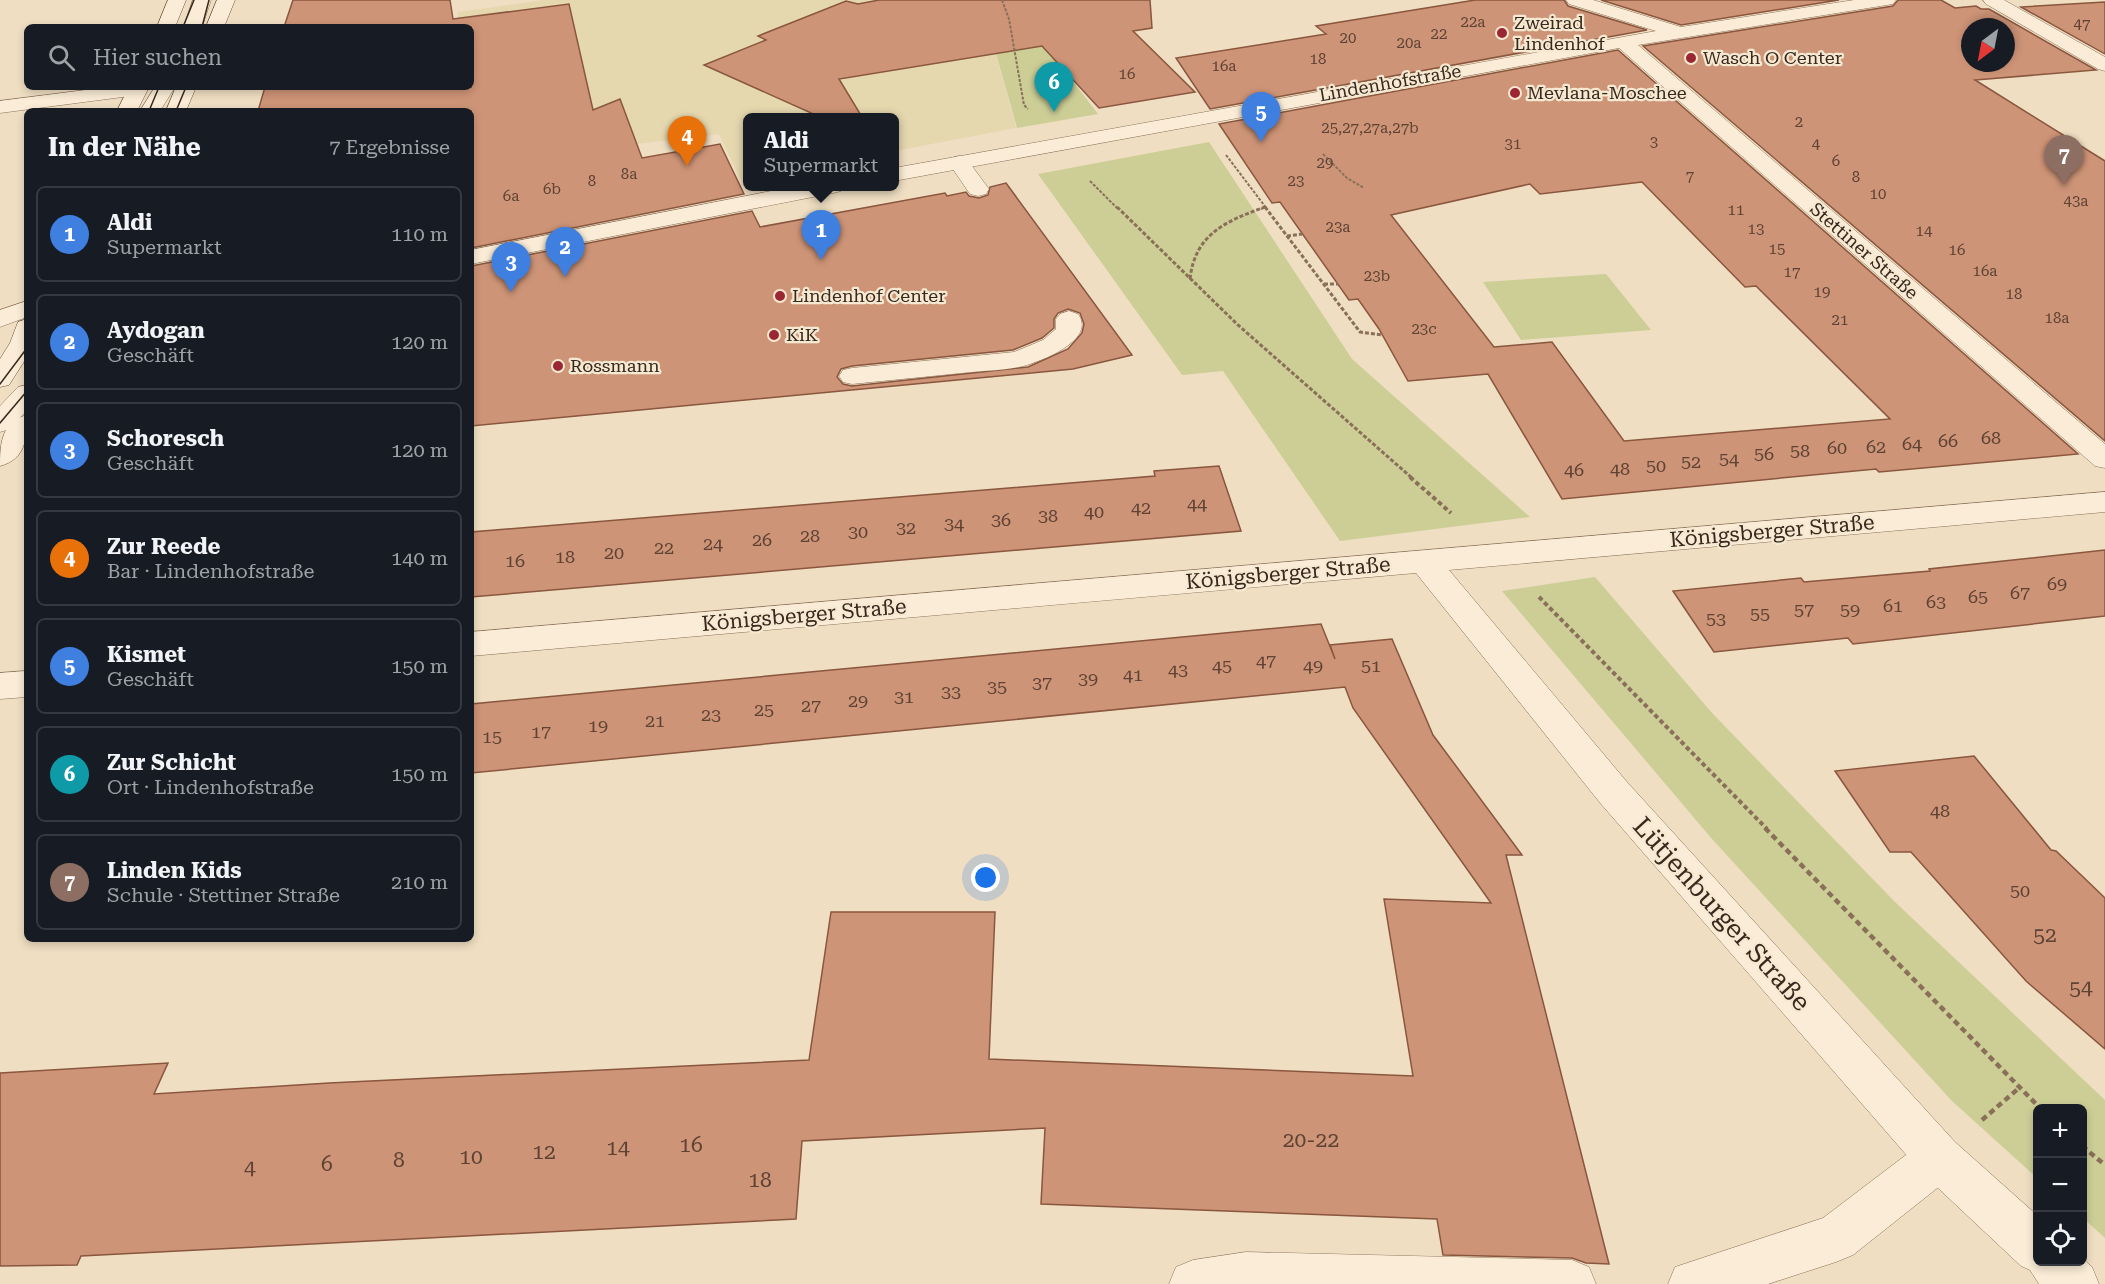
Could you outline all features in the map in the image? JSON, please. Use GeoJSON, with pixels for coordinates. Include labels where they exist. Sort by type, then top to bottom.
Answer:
{"type":"FeatureCollection","features":[{"type":"Feature","properties":{"kind":"street"},"geometry":{"type":"LineString","coordinates":[[167,24],[177,0]]}},
{"type":"Feature","properties":{"kind":"street"},"geometry":{"type":"LineString","coordinates":[[194,24],[202,0]]}},
{"type":"Feature","properties":{"kind":"street"},"geometry":{"type":"LineString","coordinates":[[216,24],[226,0]]}},
{"type":"Feature","properties":{"kind":"street"},"geometry":{"type":"LineString","coordinates":[[1575,0],[1678,32]]}},
{"type":"Feature","properties":{"kind":"street","name":"Lindenhofstraße"},"geometry":{"type":"LineString","coordinates":[[899,174],[1056,143],[1678,32],[1887,0]]}},
{"type":"Feature","properties":{"kind":"street"},"geometry":{"type":"LineString","coordinates":[[1992,0],[2105,65]]}},
{"type":"Feature","properties":{"kind":"street","name":"Stettiner Straße"},"geometry":{"type":"LineString","coordinates":[[1623,42],[2105,459]]}},
{"type":"Feature","properties":{"kind":"street"},"geometry":{"type":"LineString","coordinates":[[0,106],[124,90]]}},
{"type":"Feature","properties":{"kind":"street"},"geometry":{"type":"LineString","coordinates":[[129,108],[138,90]]}},
{"type":"Feature","properties":{"kind":"street"},"geometry":{"type":"LineString","coordinates":[[152,108],[163,90]]}},
{"type":"Feature","properties":{"kind":"street"},"geometry":{"type":"LineString","coordinates":[[177,108],[185,90]]}},
{"type":"Feature","properties":{"kind":"street"},"geometry":{"type":"LineString","coordinates":[[959,162],[978,189]]}},
{"type":"Feature","properties":{"kind":"street"},"geometry":{"type":"LineString","coordinates":[[474,256],[808,191]]}},
{"type":"Feature","properties":{"kind":"street"},"geometry":{"type":"LineString","coordinates":[[0,319],[24,309]]}},
{"type":"Feature","properties":{"kind":"street"},"geometry":{"type":"LineString","coordinates":[[852,376],[1019,359],[1052,345],[1068,331],[1069,319]]}},
{"type":"Feature","properties":{"kind":"street"},"geometry":{"type":"LineString","coordinates":[[0,379],[24,340]]}},
{"type":"Feature","properties":{"kind":"street"},"geometry":{"type":"LineString","coordinates":[[0,423],[24,396]]}},
{"type":"Feature","properties":{"kind":"street"},"geometry":{"type":"LineString","coordinates":[[0,457],[24,428]]}},
{"type":"Feature","properties":{"kind":"street","name":"Königsberger Straße"},"geometry":{"type":"LineString","coordinates":[[474,644],[2105,502]]}},
{"type":"Feature","properties":{"kind":"street","name":"Lütjenburger Straße"},"geometry":{"type":"LineString","coordinates":[[1425,562],[1614,793],[1939,1158],[2033,1245]]}},
{"type":"Feature","properties":{"kind":"street"},"geometry":{"type":"LineString","coordinates":[[0,686],[24,684]]}},
{"type":"Feature","properties":{"kind":"street"},"geometry":{"type":"LineString","coordinates":[[1692,1284],[1836,1238],[1939,1158]]}},
{"type":"Feature","properties":{"kind":"street"},"geometry":{"type":"LineString","coordinates":[[2055,1266],[2075,1284]]}},
{"type":"Feature","properties":{"kind":"street"},"geometry":{"type":"LineString","coordinates":[[1193,1284],[1246,1276],[1572,1284]]}},
{"type":"Feature","properties":{"kind":"path"},"geometry":{"type":"LineString","coordinates":[[1002,0],[1009,19],[1024,105],[1081,171],[1238,325],[1499,555],[2036,1104]]}},
{"type":"Feature","properties":{"kind":"path"},"geometry":{"type":"LineString","coordinates":[[1196,118],[1360,332],[1383,335]]}},
{"type":"Feature","properties":{"kind":"path"},"geometry":{"type":"LineString","coordinates":[[1323,154],[1347,178],[1364,188]]}},
{"type":"Feature","properties":{"kind":"path"},"geometry":{"type":"LineString","coordinates":[[1190,279],[1193,256],[1200,243],[1234,217],[1265,207]]}},
{"type":"Feature","properties":{"kind":"path"},"geometry":{"type":"LineString","coordinates":[[1287,236],[1302,234]]}},
{"type":"Feature","properties":{"kind":"path"},"geometry":{"type":"LineString","coordinates":[[1323,284],[1338,284]]}},
{"type":"Feature","properties":{"kind":"path"},"geometry":{"type":"LineString","coordinates":[[2087,1150],[2105,1165]]}},
{"type":"Feature","properties":{"kind":"shaded area"},"geometry":{"type":"Polygon","coordinates":[[[543,0],[981,0],[1016,128],[899,150],[899,113],[743,113],[743,181],[741,181],[719,134],[474,164],[474,108],[471,108],[471,90],[474,90],[474,24],[458,24],[458,12],[543,0]]]}},
{"type":"Feature","properties":{"kind":"green space"},"geometry":{"type":"Polygon","coordinates":[[[981,0],[1072,0],[1055,58],[1098,114],[1017,128],[981,0]]]}},
{"type":"Feature","properties":{"kind":"green space"},"geometry":{"type":"Polygon","coordinates":[[[1209,142],[1352,359],[1530,517],[1340,541],[1223,371],[1182,375],[1038,174],[1209,142]]]}},
{"type":"Feature","properties":{"kind":"green space"},"geometry":{"type":"Polygon","coordinates":[[[1606,274],[1651,330],[1521,340],[1483,282],[1606,274]]]}},
{"type":"Feature","properties":{"kind":"green space"},"geometry":{"type":"Polygon","coordinates":[[[1595,577],[1713,714],[1895,902],[2105,1100],[2105,1238],[2087,1222],[2087,1104],[2033,1104],[2033,1174],[1952,1101],[1712,839],[1502,591],[1595,577]]]}},
{"type":"Feature","properties":{"kind":"building"},"geometry":{"type":"Polygon","coordinates":[[[293,0],[450,0],[453,19],[569,4],[593,110],[620,99],[642,158],[720,144],[744,194],[474,247],[474,108],[259,108],[264,90],[474,90],[474,24],[285,24],[293,0]]]}},
{"type":"Feature","properties":{"kind":"building"},"geometry":{"type":"Polygon","coordinates":[[[879,0],[1150,0],[1152,28],[1133,31],[1195,92],[1099,108],[1042,46],[839,79],[860,113],[811,113],[704,65],[766,40],[758,36],[846,1],[858,4],[879,0]]]}},
{"type":"Feature","properties":{"kind":"building"},"geometry":{"type":"Polygon","coordinates":[[[1475,0],[1564,0],[1568,6],[1647,30],[1210,109],[1176,58],[1326,34],[1316,26],[1475,0]]]}},
{"type":"Feature","properties":{"kind":"building"},"geometry":{"type":"Polygon","coordinates":[[[1601,0],[1839,0],[1681,25],[1601,0]]]}},
{"type":"Feature","properties":{"kind":"building"},"geometry":{"type":"Polygon","coordinates":[[[1898,0],[1941,0],[1955,8],[1976,6],[1989,9],[2005,18],[1961,18],[1961,72],[2015,72],[2015,24],[2096,70],[1975,80],[2105,161],[2105,441],[1643,46],[1893,6],[1898,0]]]}},
{"type":"Feature","properties":{"kind":"building"},"geometry":{"type":"Polygon","coordinates":[[[2105,2],[2105,54],[2021,7],[2105,2]]]}},
{"type":"Feature","properties":{"kind":"building"},"geometry":{"type":"Polygon","coordinates":[[[1618,50],[2078,454],[1879,472],[1876,469],[1562,499],[1488,374],[1408,381],[1379,329],[1358,299],[1349,300],[1280,202],[1272,203],[1219,124],[1618,50]],[[1642,182],[1540,194],[1530,184],[1391,215],[1494,347],[1552,342],[1624,441],[1890,419],[1756,286],[1745,287],[1642,182]]]}},
{"type":"Feature","properties":{"kind":"building","name":"Lindenhof Center"},"geometry":{"type":"Polygon","coordinates":[[[1006,183],[1132,355],[1073,369],[474,426],[474,265],[752,211],[760,227],[945,193],[947,196],[966,192],[969,196],[979,198],[988,195],[990,187],[1006,183]],[[1068,309],[1058,313],[1054,319],[1054,328],[1042,338],[1013,350],[852,366],[841,369],[837,377],[843,384],[852,386],[1028,367],[1068,349],[1082,333],[1084,324],[1080,313],[1068,309]]]}},
{"type":"Feature","properties":{"kind":"building"},"geometry":{"type":"Polygon","coordinates":[[[1219,466],[1241,531],[474,597],[474,532],[1155,476],[1154,471],[1219,466]]]}},
{"type":"Feature","properties":{"kind":"building"},"geometry":{"type":"Polygon","coordinates":[[[2105,550],[2105,616],[1853,644],[1848,638],[1714,652],[1673,591],[1801,578],[1804,582],[1930,571],[1929,569],[2105,550]]]}},
{"type":"Feature","properties":{"kind":"building"},"geometry":{"type":"Polygon","coordinates":[[[1321,624],[1335,659],[1330,645],[1392,639],[1433,735],[1522,855],[1506,855],[1609,1264],[1586,1263],[1572,1258],[1443,1255],[1437,1219],[1041,1204],[1045,1128],[802,1141],[796,1219],[81,1256],[77,1265],[0,1266],[0,1073],[168,1063],[154,1094],[329,1083],[809,1060],[831,912],[995,912],[989,1059],[1413,1076],[1384,899],[1491,903],[1353,708],[1345,687],[474,773],[474,704],[1321,624]]]}},
{"type":"Feature","properties":{"kind":"building"},"geometry":{"type":"Polygon","coordinates":[[[1974,756],[2051,850],[2056,851],[2105,898],[2105,1049],[2026,981],[1911,852],[1890,852],[1835,771],[1974,756]]]}},
{"type":"Feature","properties":{"kind":"tram line"},"geometry":{"type":"LineString","coordinates":[[184,24],[194,0]]}},
{"type":"Feature","properties":{"kind":"tram line"},"geometry":{"type":"LineString","coordinates":[[203,24],[209,0]]}},
{"type":"Feature","properties":{"kind":"tram line"},"geometry":{"type":"LineString","coordinates":[[150,108],[158,90]]}},
{"type":"Feature","properties":{"kind":"tram line"},"geometry":{"type":"LineString","coordinates":[[177,108],[185,90]]}},
{"type":"Feature","properties":{"kind":"tram line"},"geometry":{"type":"LineString","coordinates":[[0,384],[24,352]]}},
{"type":"Feature","properties":{"kind":"tram line"},"geometry":{"type":"LineString","coordinates":[[0,423],[24,395]]}},
{"type":"Feature","properties":{"kind":"place","name":"Zweirad Lindenhof"},"geometry":{"type":"Point","coordinates":[1502,33]}},
{"type":"Feature","properties":{"kind":"place","name":"Wasch O Center"},"geometry":{"type":"Point","coordinates":[1691,58]}},
{"type":"Feature","properties":{"kind":"place","name":"Mevlana-Moschee"},"geometry":{"type":"Point","coordinates":[1515,93]}},
{"type":"Feature","properties":{"kind":"place","name":"Zur Schicht"},"geometry":{"type":"Point","coordinates":[1054,112]}},
{"type":"Feature","properties":{"kind":"place","name":"Kismet"},"geometry":{"type":"Point","coordinates":[1261,142]}},
{"type":"Feature","properties":{"kind":"place","name":"Zur Reede"},"geometry":{"type":"Point","coordinates":[687,166]}},
{"type":"Feature","properties":{"kind":"place","name":"Linden Kids"},"geometry":{"type":"Point","coordinates":[2064,185]}},
{"type":"Feature","properties":{"kind":"place","name":"Aldi"},"geometry":{"type":"Point","coordinates":[821,260]}},
{"type":"Feature","properties":{"kind":"place","name":"Aydogan"},"geometry":{"type":"Point","coordinates":[565,277]}},
{"type":"Feature","properties":{"kind":"place","name":"Schoresch"},"geometry":{"type":"Point","coordinates":[511,292]}},
{"type":"Feature","properties":{"kind":"place","name":"Lindenhof Center"},"geometry":{"type":"Point","coordinates":[780,296]}},
{"type":"Feature","properties":{"kind":"place","name":"KiK"},"geometry":{"type":"Point","coordinates":[774,335]}},
{"type":"Feature","properties":{"kind":"place","name":"Rossmann"},"geometry":{"type":"Point","coordinates":[558,366]}}]}
